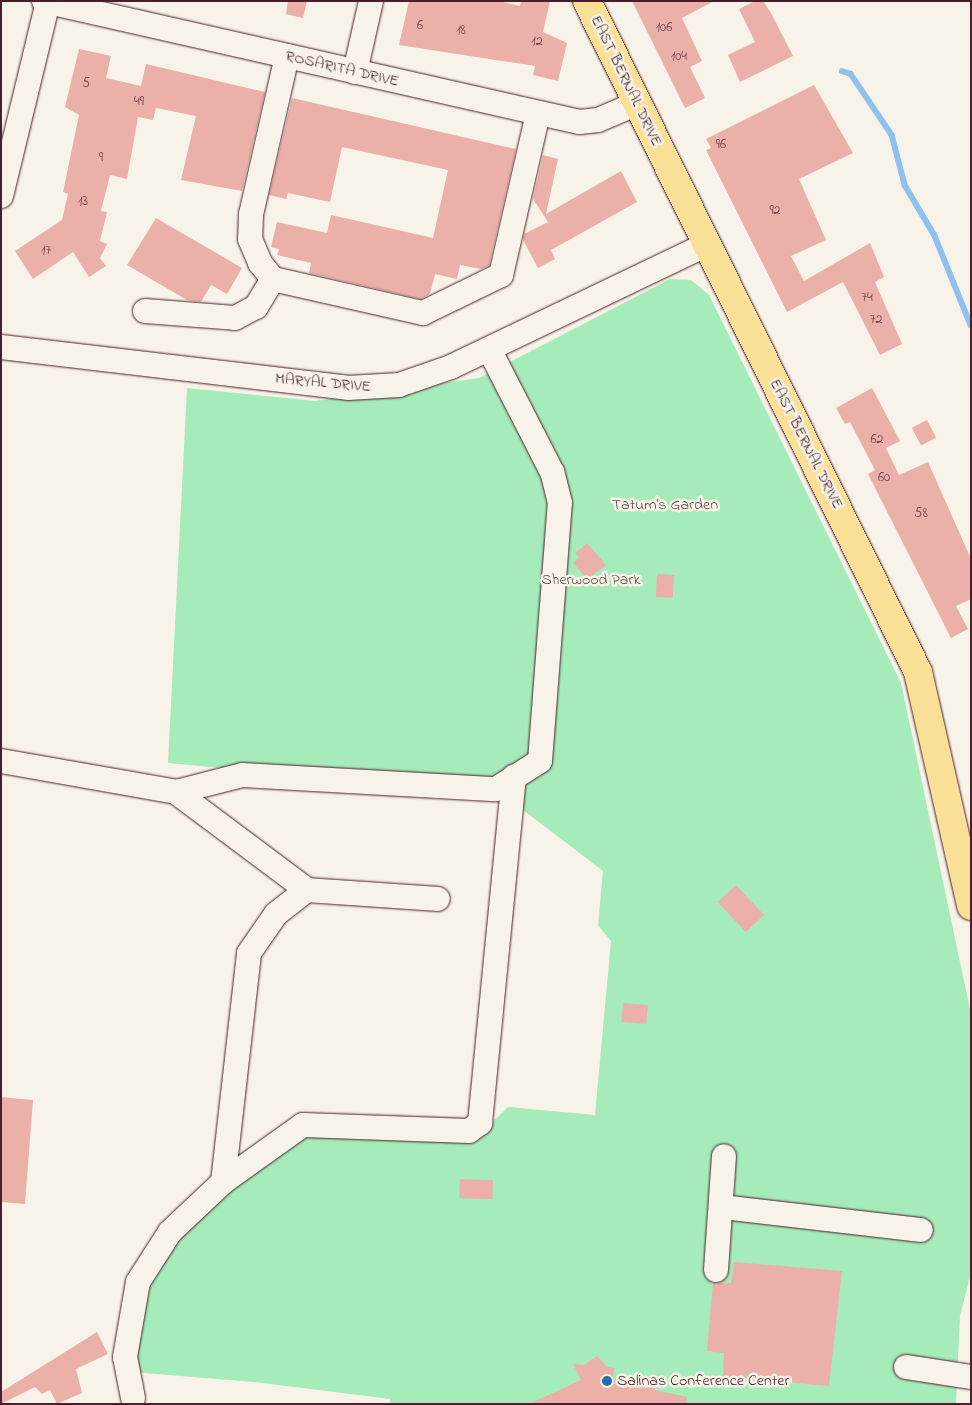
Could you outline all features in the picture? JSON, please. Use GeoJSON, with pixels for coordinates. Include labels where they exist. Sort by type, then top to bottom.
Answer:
{"type":"FeatureCollection","features":[{"type":"Feature","properties":{"kind":"main road","name":"EAST BERNAL DRIVE"},"geometry":{"type":"LineString","coordinates":[[587,1],[918,672],[971,906]]}},
{"type":"Feature","properties":{"kind":"street"},"geometry":{"type":"LineString","coordinates":[[355,72],[371,1]]}},
{"type":"Feature","properties":{"kind":"street"},"geometry":{"type":"LineString","coordinates":[[1,196],[46,2]]}},
{"type":"Feature","properties":{"kind":"street","name":"ROSARITA DRIVE"},"geometry":{"type":"LineString","coordinates":[[46,2],[538,114],[588,123],[638,103]]}},
{"type":"Feature","properties":{"kind":"street"},"geometry":{"type":"LineString","coordinates":[[287,56],[250,228],[260,263],[274,278],[423,313],[497,278],[538,114]]}},
{"type":"Feature","properties":{"kind":"street","name":"MARYAL DRIVE"},"geometry":{"type":"LineString","coordinates":[[1,347],[360,388],[411,382],[489,349],[706,245]]}},
{"type":"Feature","properties":{"kind":"street"},"geometry":{"type":"LineString","coordinates":[[145,311],[235,318],[256,306],[274,278]]}},
{"type":"Feature","properties":{"kind":"street"},"geometry":{"type":"LineString","coordinates":[[1,761],[176,792],[242,775],[496,789],[540,761],[561,511],[552,472],[489,349]]}},
{"type":"Feature","properties":{"kind":"street"},"geometry":{"type":"LineString","coordinates":[[133,1398],[125,1357],[138,1282],[170,1232],[223,1182],[303,1125],[469,1131],[477,1126],[514,777]]}},
{"type":"Feature","properties":{"kind":"street"},"geometry":{"type":"LineString","coordinates":[[176,792],[308,890],[438,899]]}},
{"type":"Feature","properties":{"kind":"street"},"geometry":{"type":"LineString","coordinates":[[223,1182],[249,953],[276,914],[308,890]]}},
{"type":"Feature","properties":{"kind":"street"},"geometry":{"type":"LineString","coordinates":[[716,1270],[722,1207],[724,1156]]}},
{"type":"Feature","properties":{"kind":"street"},"geometry":{"type":"LineString","coordinates":[[722,1207],[921,1230]]}},
{"type":"Feature","properties":{"kind":"street"},"geometry":{"type":"LineString","coordinates":[[906,1367],[971,1377]]}},
{"type":"Feature","properties":{"kind":"green space","name":"Sherwood Park"},"geometry":{"type":"Polygon","coordinates":[[[670,279],[691,280],[709,295],[901,683],[971,1014],[971,1273],[960,1316],[956,1404],[390,1404],[390,1399],[254,1382],[132,1372],[138,1261],[190,1204],[307,1134],[476,1138],[508,1107],[595,1115],[611,941],[598,925],[603,871],[502,794],[168,763],[187,388],[315,401],[479,378],[670,279]]]}},
{"type":"Feature","properties":{"kind":"building"},"geometry":{"type":"Polygon","coordinates":[[[288,1],[307,1],[303,18],[286,14],[288,1]]]}},
{"type":"Feature","properties":{"kind":"building"},"geometry":{"type":"Polygon","coordinates":[[[409,1],[499,1],[520,6],[521,1],[550,1],[543,32],[567,43],[558,81],[533,75],[535,66],[399,45],[409,1]]]}},
{"type":"Feature","properties":{"kind":"building"},"geometry":{"type":"Polygon","coordinates":[[[632,1],[714,1],[682,18],[702,61],[690,67],[705,98],[685,108],[632,1]]]}},
{"type":"Feature","properties":{"kind":"building"},"geometry":{"type":"Polygon","coordinates":[[[755,1],[763,1],[793,56],[740,82],[728,55],[755,42],[739,9],[755,1]]]}},
{"type":"Feature","properties":{"kind":"building"},"geometry":{"type":"Polygon","coordinates":[[[79,49],[111,56],[106,78],[141,86],[146,64],[265,92],[242,191],[181,180],[196,116],[156,108],[153,120],[138,117],[127,179],[110,175],[101,211],[107,212],[100,241],[107,244],[100,258],[106,266],[89,277],[73,252],[33,279],[15,251],[62,220],[68,194],[63,192],[79,115],[65,107],[79,49]]]}},
{"type":"Feature","properties":{"kind":"building"},"geometry":{"type":"Polygon","coordinates":[[[814,85],[853,153],[799,179],[826,240],[791,256],[804,281],[870,243],[884,277],[875,282],[902,344],[880,355],[843,282],[787,312],[706,150],[711,148],[706,139],[814,85]]]}},
{"type":"Feature","properties":{"kind":"building"},"geometry":{"type":"Polygon","coordinates":[[[292,98],[516,149],[489,266],[481,269],[460,265],[457,279],[435,274],[430,294],[421,299],[309,273],[311,263],[277,255],[279,249],[271,247],[277,222],[327,233],[331,215],[433,238],[448,170],[342,147],[330,202],[288,193],[286,199],[269,195],[292,98]]]}},
{"type":"Feature","properties":{"kind":"building"},"geometry":{"type":"Polygon","coordinates":[[[543,155],[558,159],[546,214],[621,171],[637,202],[551,250],[555,259],[538,268],[523,240],[524,234],[548,222],[533,199],[543,155]]]}},
{"type":"Feature","properties":{"kind":"building"},"geometry":{"type":"Polygon","coordinates":[[[156,218],[242,268],[227,294],[211,285],[201,302],[187,300],[127,265],[156,218]]]}},
{"type":"Feature","properties":{"kind":"building"},"geometry":{"type":"Polygon","coordinates":[[[872,388],[900,441],[886,448],[899,475],[928,462],[971,559],[971,599],[956,606],[968,629],[951,638],[868,474],[875,470],[850,422],[845,424],[836,408],[872,388]]]}},
{"type":"Feature","properties":{"kind":"building"},"geometry":{"type":"Polygon","coordinates":[[[927,420],[936,438],[921,446],[912,428],[927,420]]]}},
{"type":"Feature","properties":{"kind":"building"},"geometry":{"type":"Polygon","coordinates":[[[587,543],[606,565],[587,579],[573,563],[579,557],[575,553],[587,543]]]}},
{"type":"Feature","properties":{"kind":"building"},"geometry":{"type":"Polygon","coordinates":[[[657,574],[674,575],[673,598],[656,597],[657,574]]]}},
{"type":"Feature","properties":{"kind":"building"},"geometry":{"type":"Polygon","coordinates":[[[736,885],[764,915],[746,932],[718,902],[736,885]]]}},
{"type":"Feature","properties":{"kind":"building"},"geometry":{"type":"Polygon","coordinates":[[[623,1003],[648,1005],[646,1024],[621,1022],[623,1003]]]}},
{"type":"Feature","properties":{"kind":"building"},"geometry":{"type":"Polygon","coordinates":[[[1,1097],[33,1100],[25,1204],[1,1202],[1,1097]]]}},
{"type":"Feature","properties":{"kind":"building"},"geometry":{"type":"Polygon","coordinates":[[[460,1179],[493,1180],[492,1199],[459,1198],[460,1179]]]}},
{"type":"Feature","properties":{"kind":"building"},"geometry":{"type":"Polygon","coordinates":[[[734,1262],[842,1271],[829,1386],[723,1376],[724,1353],[707,1351],[713,1283],[731,1283],[734,1262]]]}},
{"type":"Feature","properties":{"kind":"building"},"geometry":{"type":"Polygon","coordinates":[[[97,1332],[108,1354],[76,1369],[82,1393],[57,1404],[50,1390],[42,1394],[35,1387],[1,1404],[1,1392],[97,1332]]]}},
{"type":"Feature","properties":{"kind":"building","name":"Salinas Conference Center"},"geometry":{"type":"Polygon","coordinates":[[[597,1356],[607,1367],[614,1368],[613,1379],[652,1382],[655,1390],[687,1397],[686,1404],[529,1404],[581,1380],[573,1364],[584,1365],[597,1356]]]}},
{"type":"Feature","properties":{"kind":"waterway"},"geometry":{"type":"LineString","coordinates":[[842,71],[851,74],[892,135],[905,185],[935,236],[971,325]]}},
{"type":"Feature","properties":{"kind":"place","name":"Salinas Conference Center"},"geometry":{"type":"Point","coordinates":[607,1381]}},
{"type":"Feature","properties":{"kind":"park label","name":"Tatum's Garden"},"geometry":{"type":"Point","coordinates":[665,505]}}]}
